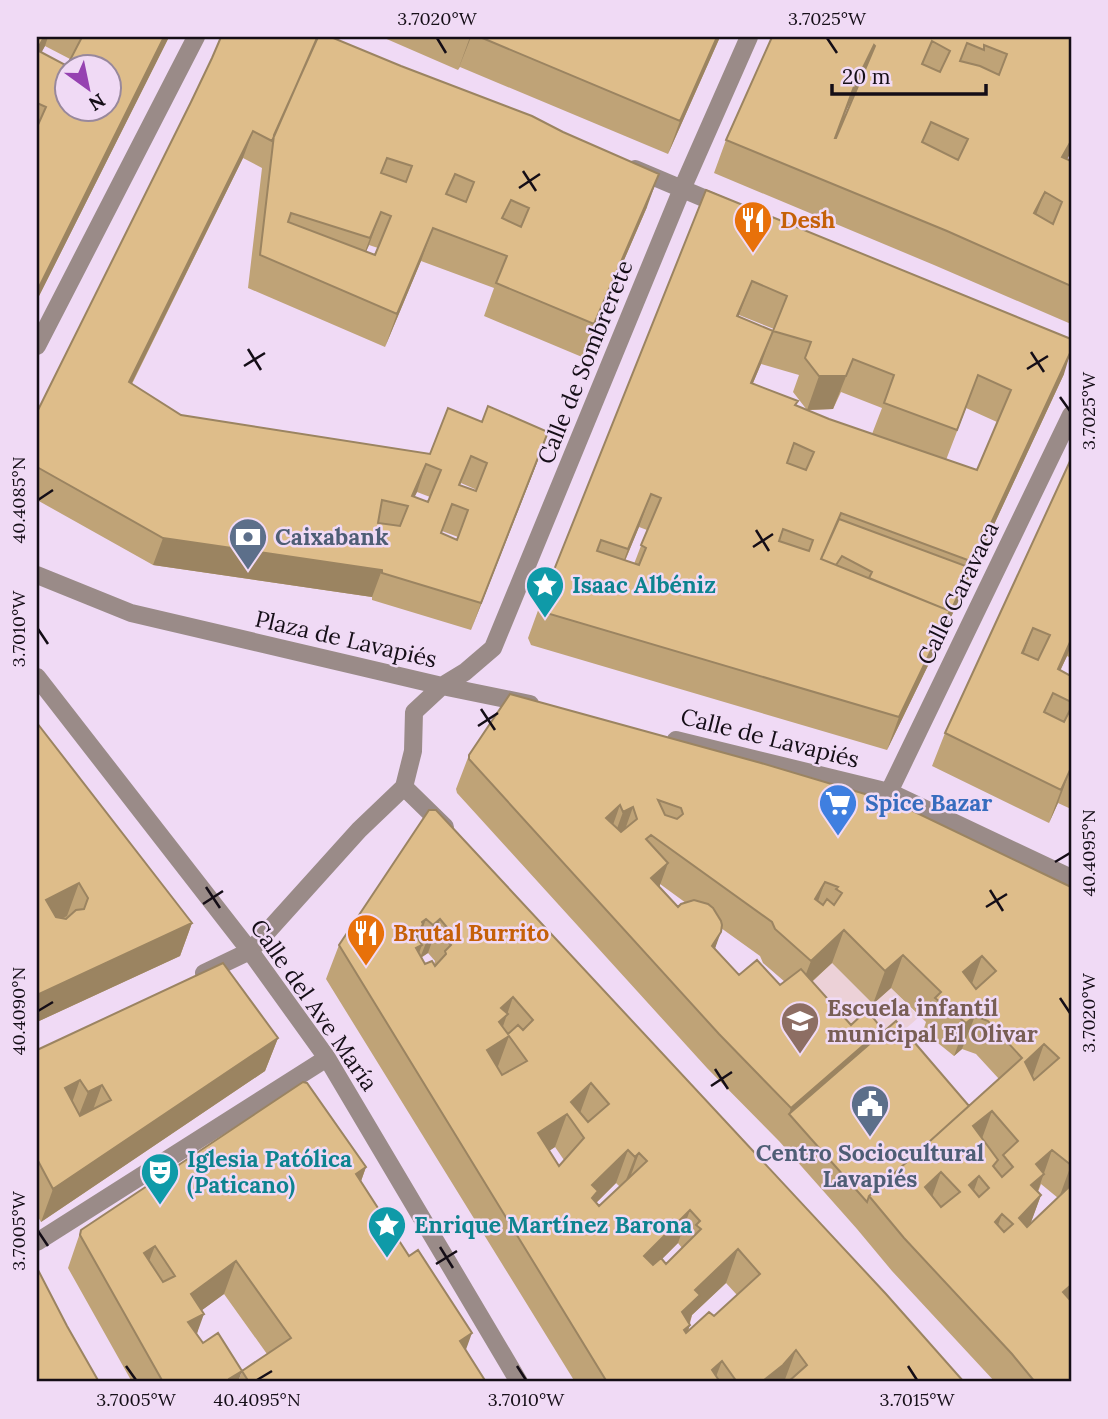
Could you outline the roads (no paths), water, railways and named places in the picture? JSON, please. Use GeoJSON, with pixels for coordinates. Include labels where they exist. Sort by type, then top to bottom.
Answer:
{"type":"FeatureCollection","features":[{"type":"Feature","properties":{"kind":"street"},"geometry":{"type":"LineString","coordinates":[[37,346],[196,37]]}},
{"type":"Feature","properties":{"kind":"street","name":"Calle de Sombrerete"},"geometry":{"type":"LineString","coordinates":[[442,687],[493,648],[682,189],[749,37]]}},
{"type":"Feature","properties":{"kind":"street"},"geometry":{"type":"LineString","coordinates":[[620,163],[745,215]]}},
{"type":"Feature","properties":{"kind":"street","name":"Calle Caravaca"},"geometry":{"type":"LineString","coordinates":[[889,792],[1071,415]]}},
{"type":"Feature","properties":{"kind":"street","name":"Plaza de Lavapiés"},"geometry":{"type":"LineString","coordinates":[[37,575],[131,613],[442,687]]}},
{"type":"Feature","properties":{"kind":"street","name":"Calle del Ave María"},"geometry":{"type":"LineString","coordinates":[[37,677],[250,951],[327,1058],[519,1382]]}},
{"type":"Feature","properties":{"kind":"street"},"geometry":{"type":"LineString","coordinates":[[442,687],[550,709]]}},
{"type":"Feature","properties":{"kind":"street","name":"Plaza de Lavapiés"},"geometry":{"type":"LineString","coordinates":[[404,787],[413,751],[414,712],[442,687]]}},
{"type":"Feature","properties":{"kind":"street","name":"Calle de Lavapiés"},"geometry":{"type":"LineString","coordinates":[[658,736],[889,792],[1071,878]]}},
{"type":"Feature","properties":{"kind":"street"},"geometry":{"type":"LineString","coordinates":[[183,982],[250,951],[359,830],[404,787],[435,815],[453,836]]}},
{"type":"Feature","properties":{"kind":"street"},"geometry":{"type":"LineString","coordinates":[[37,1241],[327,1058]]}},
{"type":"Feature","properties":{"kind":"place","name":"Desh"},"geometry":{"type":"Point","coordinates":[753,254]}},
{"type":"Feature","properties":{"kind":"place","name":"Caixabank"},"geometry":{"type":"Point","coordinates":[248,571]}},
{"type":"Feature","properties":{"kind":"place","name":"Isaac Albéniz"},"geometry":{"type":"Point","coordinates":[545,619]}},
{"type":"Feature","properties":{"kind":"place","name":"Spice Bazar"},"geometry":{"type":"Point","coordinates":[838,837]}},
{"type":"Feature","properties":{"kind":"place","name":"Brutal Burrito"},"geometry":{"type":"Point","coordinates":[366,967]}},
{"type":"Feature","properties":{"kind":"place","name":"Escuela infantil municipal El Olivar"},"geometry":{"type":"Point","coordinates":[800,1055]}},
{"type":"Feature","properties":{"kind":"place","name":"Centro Sociocultural Lavapiés"},"geometry":{"type":"Point","coordinates":[870,1138]}},
{"type":"Feature","properties":{"kind":"place","name":"Iglesia Patólica (Paticano)"},"geometry":{"type":"Point","coordinates":[160,1206]}},
{"type":"Feature","properties":{"kind":"place","name":"Enrique Martínez Barona"},"geometry":{"type":"Point","coordinates":[387,1259]}}]}
